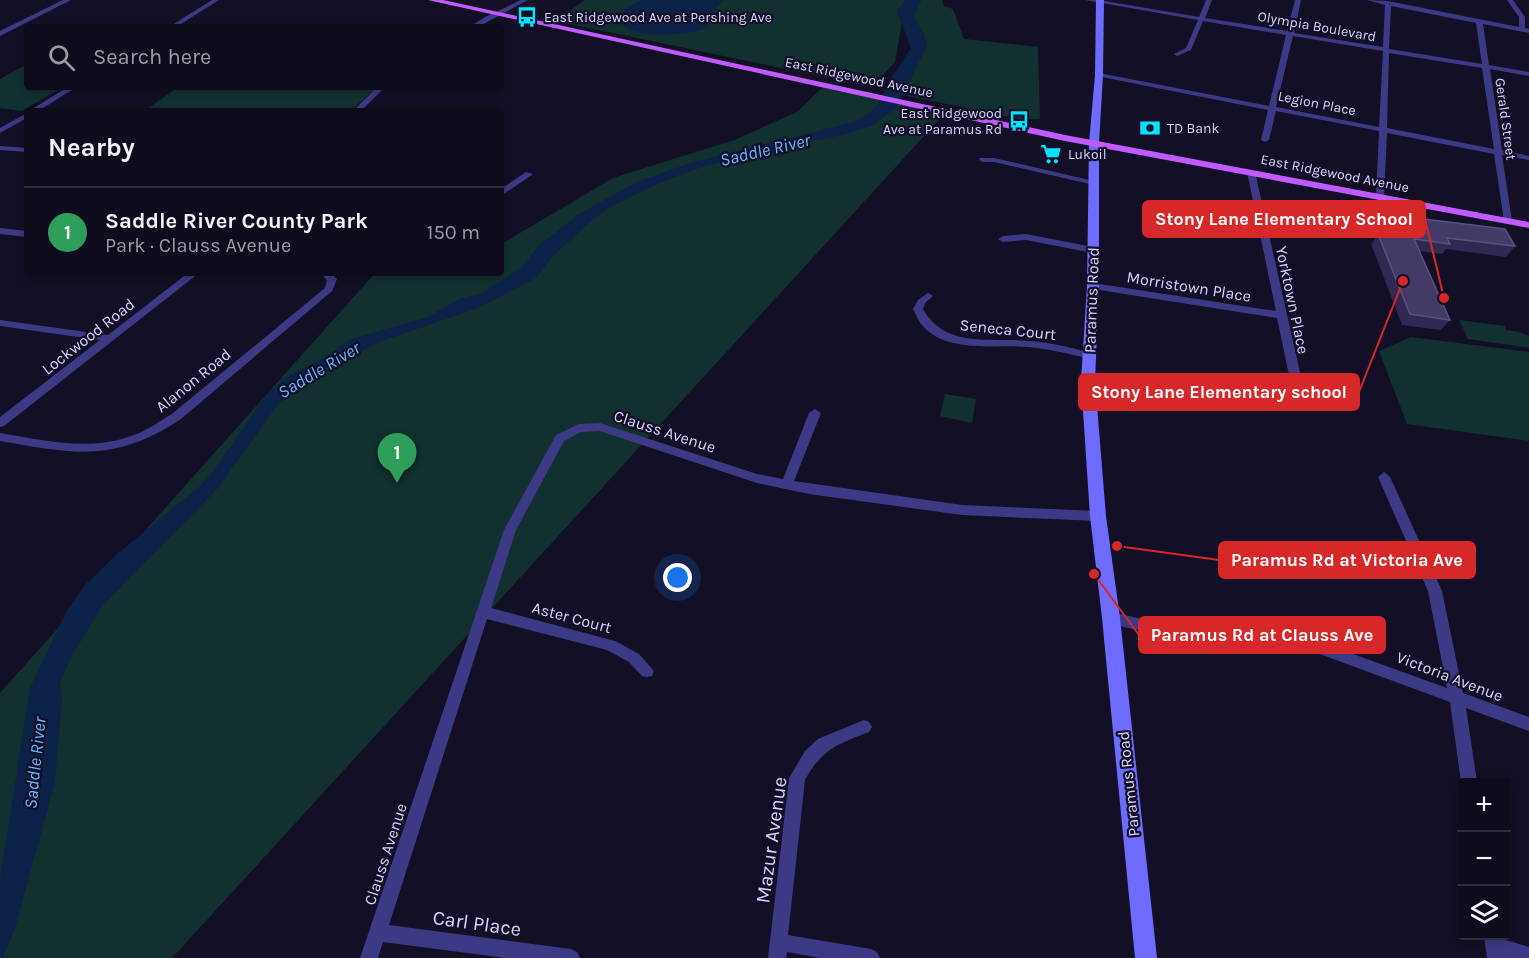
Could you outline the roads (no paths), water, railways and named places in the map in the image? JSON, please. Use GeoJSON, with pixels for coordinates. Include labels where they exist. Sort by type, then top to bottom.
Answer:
{"type":"FeatureCollection","features":[{"type":"Feature","properties":{"kind":"main road","name":"East Ridgewood Avenue"},"geometry":{"type":"LineString","coordinates":[[432,0],[1094,143],[1529,225]]}},
{"type":"Feature","properties":{"kind":"main road","name":"Paramus Road"},"geometry":{"type":"LineString","coordinates":[[1100,1],[1099,75],[1094,143],[1093,286],[1088,355],[1089,404],[1098,516],[1111,618],[1146,958]]}},
{"type":"Feature","properties":{"kind":"street"},"geometry":{"type":"LineString","coordinates":[[0,34],[68,0]]}},
{"type":"Feature","properties":{"kind":"street"},"geometry":{"type":"LineString","coordinates":[[177,24],[216,0]]}},
{"type":"Feature","properties":{"kind":"street"},"geometry":{"type":"LineString","coordinates":[[478,24],[525,0]]}},
{"type":"Feature","properties":{"kind":"street","name":"Olympia Boulevard"},"geometry":{"type":"LineString","coordinates":[[1088,0],[1529,74]]}},
{"type":"Feature","properties":{"kind":"street"},"geometry":{"type":"LineString","coordinates":[[1177,54],[1189,49],[1209,0]]}},
{"type":"Feature","properties":{"kind":"street"},"geometry":{"type":"LineString","coordinates":[[1265,140],[1298,0]]}},
{"type":"Feature","properties":{"kind":"street"},"geometry":{"type":"LineString","coordinates":[[1370,0],[1526,31],[1522,17],[1510,0]]}},
{"type":"Feature","properties":{"kind":"street"},"geometry":{"type":"LineString","coordinates":[[1380,197],[1388,3]]}},
{"type":"Feature","properties":{"kind":"street","name":"Gerald Street"},"geometry":{"type":"LineString","coordinates":[[1479,21],[1508,221]]}},
{"type":"Feature","properties":{"kind":"street","name":"Legion Place"},"geometry":{"type":"LineString","coordinates":[[1099,75],[1529,158]]}},
{"type":"Feature","properties":{"kind":"street"},"geometry":{"type":"LineString","coordinates":[[38,108],[68,90]]}},
{"type":"Feature","properties":{"kind":"street"},"geometry":{"type":"LineString","coordinates":[[360,108],[378,90]]}},
{"type":"Feature","properties":{"kind":"street"},"geometry":{"type":"LineString","coordinates":[[0,131],[24,117]]}},
{"type":"Feature","properties":{"kind":"street"},"geometry":{"type":"LineString","coordinates":[[0,147],[24,150]]}},
{"type":"Feature","properties":{"kind":"street"},"geometry":{"type":"LineString","coordinates":[[983,160],[994,160],[1094,182]]}},
{"type":"Feature","properties":{"kind":"street","name":"Yorktown Place"},"geometry":{"type":"LineString","coordinates":[[1251,172],[1300,399]]}},
{"type":"Feature","properties":{"kind":"street"},"geometry":{"type":"LineString","coordinates":[[504,191],[529,174]]}},
{"type":"Feature","properties":{"kind":"street"},"geometry":{"type":"LineString","coordinates":[[0,231],[24,234]]}},
{"type":"Feature","properties":{"kind":"street"},"geometry":{"type":"LineString","coordinates":[[1003,239],[1026,237],[1093,250]]}},
{"type":"Feature","properties":{"kind":"street","name":"Lockwood Road"},"geometry":{"type":"LineString","coordinates":[[0,423],[191,276]]}},
{"type":"Feature","properties":{"kind":"street","name":"Alanon Road"},"geometry":{"type":"LineString","coordinates":[[0,437],[79,450],[116,446],[153,432],[177,416],[329,289],[333,279],[329,276]]}},
{"type":"Feature","properties":{"kind":"street","name":"Morristown Place"},"geometry":{"type":"LineString","coordinates":[[1093,286],[1281,315]]}},
{"type":"Feature","properties":{"kind":"street","name":"Seneca Court"},"geometry":{"type":"LineString","coordinates":[[928,296],[921,302],[918,309],[920,316],[944,335],[957,340],[1028,344],[1088,355]]}},
{"type":"Feature","properties":{"kind":"street"},"geometry":{"type":"LineString","coordinates":[[0,323],[108,338]]}},
{"type":"Feature","properties":{"kind":"street"},"geometry":{"type":"LineString","coordinates":[[787,485],[815,413]]}},
{"type":"Feature","properties":{"kind":"street","name":"Clauss Avenue"},"geometry":{"type":"LineString","coordinates":[[369,958],[510,530],[555,444],[568,433],[579,428],[600,427],[757,478],[787,485],[962,510],[1098,516]]}},
{"type":"Feature","properties":{"kind":"street"},"geometry":{"type":"LineString","coordinates":[[1384,477],[1435,591],[1457,699],[1468,778]]}},
{"type":"Feature","properties":{"kind":"street","name":"Aster Court"},"geometry":{"type":"LineString","coordinates":[[482,612],[610,645],[634,658],[647,671]]}},
{"type":"Feature","properties":{"kind":"street","name":"Victoria Avenue"},"geometry":{"type":"LineString","coordinates":[[1111,618],[1173,632],[1281,638],[1344,656],[1529,724]]}},
{"type":"Feature","properties":{"kind":"street","name":"Mazur Avenue"},"geometry":{"type":"LineString","coordinates":[[778,950],[797,778],[810,754],[827,741],[864,727]]}},
{"type":"Feature","properties":{"kind":"street","name":"Carl Place"},"geometry":{"type":"LineString","coordinates":[[377,932],[571,958]]}},
{"type":"Feature","properties":{"kind":"street"},"geometry":{"type":"LineString","coordinates":[[1494,946],[1529,956]]}},
{"type":"Feature","properties":{"kind":"street"},"geometry":{"type":"LineString","coordinates":[[778,950],[871,958]]}},
{"type":"Feature","properties":{"kind":"water"},"geometry":{"type":"Polygon","coordinates":[[[642,0],[725,0],[705,17],[708,26],[680,34],[655,34],[634,31],[620,21],[623,10],[642,0]]]}},
{"type":"Feature","properties":{"kind":"water","name":"Saddle River"},"geometry":{"type":"Polygon","coordinates":[[[906,0],[921,0],[914,17],[927,46],[896,108],[872,126],[833,137],[783,145],[702,167],[657,184],[608,208],[553,256],[536,278],[478,308],[379,342],[319,373],[279,403],[218,488],[102,606],[70,659],[60,682],[62,697],[55,782],[15,928],[3,958],[0,958],[0,879],[30,688],[67,610],[85,585],[116,555],[199,487],[212,473],[267,394],[287,377],[322,359],[351,339],[428,317],[459,299],[482,293],[522,267],[539,245],[579,214],[637,182],[693,162],[857,121],[868,114],[878,104],[888,83],[911,48],[897,11],[906,0]]]}},
{"type":"Feature","properties":{"kind":"place","name":"East Ridgewood Ave at Pershing Ave"},"geometry":{"type":"Point","coordinates":[527,17]}},
{"type":"Feature","properties":{"kind":"place","name":"East Ridgewood Ave at Paramus Rd"},"geometry":{"type":"Point","coordinates":[1019,121]}},
{"type":"Feature","properties":{"kind":"place","name":"TD Bank"},"geometry":{"type":"Point","coordinates":[1150,128]}},
{"type":"Feature","properties":{"kind":"place","name":"Lukoil"},"geometry":{"type":"Point","coordinates":[1051,154]}},
{"type":"Feature","properties":{"kind":"place","name":"Stony Lane Elementary school"},"geometry":{"type":"Point","coordinates":[1403,281]}},
{"type":"Feature","properties":{"kind":"place","name":"Stony Lane Elementary School"},"geometry":{"type":"Point","coordinates":[1444,298]}},
{"type":"Feature","properties":{"kind":"place","name":"Saddle River County Park"},"geometry":{"type":"Point","coordinates":[397,483]}},
{"type":"Feature","properties":{"kind":"place","name":"Paramus Rd at Victoria Ave"},"geometry":{"type":"Point","coordinates":[1117,546]}},
{"type":"Feature","properties":{"kind":"place","name":"Paramus Rd at Clauss Ave"},"geometry":{"type":"Point","coordinates":[1094,574]}}]}
